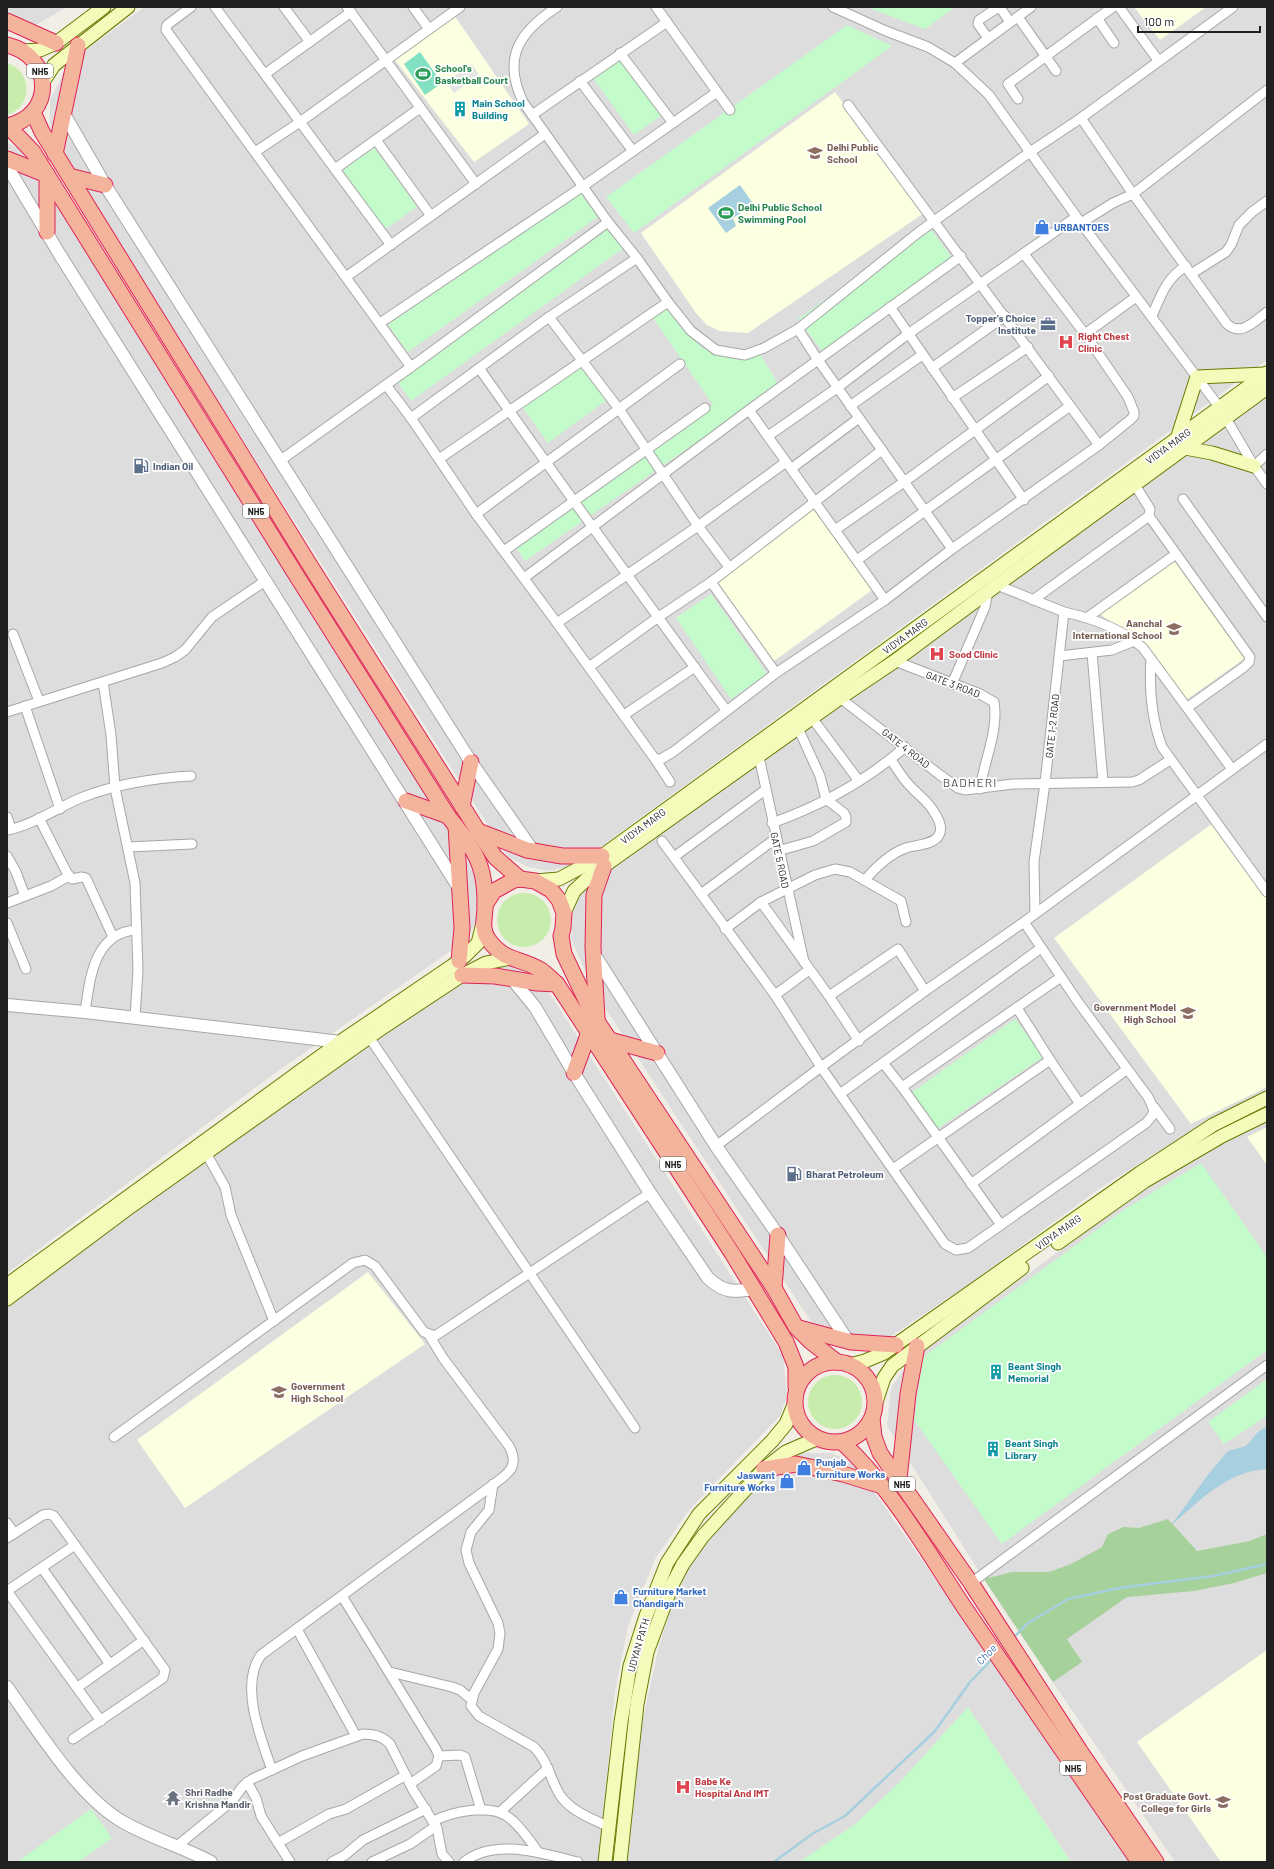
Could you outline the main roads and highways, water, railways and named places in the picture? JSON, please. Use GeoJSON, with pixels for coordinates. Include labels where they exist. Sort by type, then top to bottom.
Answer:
{"type":"FeatureCollection","features":[{"type":"Feature","properties":{"kind":"highway"},"geometry":{"type":"LineString","coordinates":[[7,21],[56,43]]}},
{"type":"Feature","properties":{"kind":"highway","name":"NH5"},"geometry":{"type":"LineString","coordinates":[[7,45],[24,51],[33,59],[40,70],[43,82],[42,96],[33,112],[21,122],[8,126],[33,152],[276,543],[452,821],[476,855],[482,872],[485,905],[483,923],[486,937],[498,951],[542,971],[557,984],[588,1035],[754,1289],[786,1342],[796,1368],[794,1405],[798,1419],[816,1439]]}},
{"type":"Feature","properties":{"kind":"highway"},"geometry":{"type":"LineString","coordinates":[[55,154],[62,112],[78,45]]}},
{"type":"Feature","properties":{"kind":"highway","name":"NH5"},"geometry":{"type":"LineString","coordinates":[[33,112],[42,132],[55,154],[311,567],[462,806],[495,857],[520,879]]}},
{"type":"Feature","properties":{"kind":"highway"},"geometry":{"type":"LineString","coordinates":[[7,159],[47,175],[47,232]]}},
{"type":"Feature","properties":{"kind":"highway"},"geometry":{"type":"LineString","coordinates":[[69,176],[105,185]]}},
{"type":"Feature","properties":{"kind":"highway"},"geometry":{"type":"LineString","coordinates":[[462,806],[471,762]]}},
{"type":"Feature","properties":{"kind":"highway"},"geometry":{"type":"LineString","coordinates":[[406,801],[452,821],[462,928],[460,968],[512,979],[557,984]]}},
{"type":"Feature","properties":{"kind":"highway"},"geometry":{"type":"LineString","coordinates":[[478,831],[533,851],[603,861],[594,895],[594,954],[597,1021]]}},
{"type":"Feature","properties":{"kind":"highway"},"geometry":{"type":"LineString","coordinates":[[485,905],[494,891],[514,880],[520,879],[535,881],[551,890],[559,900],[564,913]]}},
{"type":"Feature","properties":{"kind":"highway","name":"NH5"},"geometry":{"type":"LineString","coordinates":[[564,913],[561,936],[564,954],[572,974],[597,1021],[774,1288],[796,1328],[810,1341],[844,1363],[862,1371],[871,1382],[876,1402],[872,1418],[864,1430],[855,1437],[842,1442],[864,1462],[882,1486],[1008,1673],[1139,1862]]}},
{"type":"Feature","properties":{"kind":"highway"},"geometry":{"type":"LineString","coordinates":[[574,1073],[588,1035]]}},
{"type":"Feature","properties":{"kind":"highway"},"geometry":{"type":"LineString","coordinates":[[610,1040],[657,1053]]}},
{"type":"Feature","properties":{"kind":"highway"},"geometry":{"type":"LineString","coordinates":[[774,1288],[778,1234]]}},
{"type":"Feature","properties":{"kind":"highway"},"geometry":{"type":"LineString","coordinates":[[796,1328],[848,1341],[896,1345]]}},
{"type":"Feature","properties":{"kind":"highway"},"geometry":{"type":"LineString","coordinates":[[899,1479],[908,1394],[917,1346]]}},
{"type":"Feature","properties":{"kind":"highway"},"geometry":{"type":"LineString","coordinates":[[796,1387],[806,1373],[825,1362],[844,1363]]}},
{"type":"Feature","properties":{"kind":"highway","name":"NH5"},"geometry":{"type":"LineString","coordinates":[[872,1418],[874,1437],[880,1453],[971,1583],[1080,1751],[1156,1862]]}},
{"type":"Feature","properties":{"kind":"highway"},"geometry":{"type":"LineString","coordinates":[[816,1439],[842,1442]]}},
{"type":"Feature","properties":{"kind":"highway"},"geometry":{"type":"LineString","coordinates":[[764,1470],[796,1464],[843,1474],[882,1486]]}},
{"type":"Feature","properties":{"kind":"main road"},"geometry":{"type":"LineString","coordinates":[[24,51],[40,50],[56,43],[104,7]]}},
{"type":"Feature","properties":{"kind":"main road"},"geometry":{"type":"LineString","coordinates":[[43,82],[54,65],[128,7]]}},
{"type":"Feature","properties":{"kind":"main road"},"geometry":{"type":"LineString","coordinates":[[1254,466],[1181,444],[1197,377],[1266,373]]}},
{"type":"Feature","properties":{"kind":"main road","name":"VIDYA MARG"},"geometry":{"type":"LineString","coordinates":[[1224,413],[1266,373]]}},
{"type":"Feature","properties":{"kind":"main road","name":"VIDYA MARG"},"geometry":{"type":"LineString","coordinates":[[564,913],[574,891],[603,861],[1224,413],[1267,388]]}},
{"type":"Feature","properties":{"kind":"main road","name":"VIDYA MARG"},"geometry":{"type":"LineString","coordinates":[[535,881],[559,879],[603,861],[759,757],[840,698],[895,661],[992,588],[1135,485],[1181,444]]}},
{"type":"Feature","properties":{"kind":"main road"},"geometry":{"type":"LineString","coordinates":[[7,1298],[206,1152],[345,1047],[369,1037],[460,968],[478,943],[483,923]]}},
{"type":"Feature","properties":{"kind":"main road"},"geometry":{"type":"LineString","coordinates":[[7,1285],[345,1047],[460,968],[515,959]]}},
{"type":"Feature","properties":{"kind":"main road","name":"VIDYA MARG"},"geometry":{"type":"LineString","coordinates":[[844,1363],[871,1358],[896,1345],[1140,1173],[1213,1125],[1267,1098]]}},
{"type":"Feature","properties":{"kind":"main road","name":"VIDYA MARG"},"geometry":{"type":"LineString","coordinates":[[876,1402],[884,1378],[892,1366],[1017,1272],[1145,1182],[1222,1136],[1267,1114]]}},
{"type":"Feature","properties":{"kind":"main road","name":"UDYAN PATH"},"geometry":{"type":"LineString","coordinates":[[605,1862],[621,1722],[630,1666],[646,1616],[667,1563],[700,1514],[772,1441],[786,1424],[794,1405]]}},
{"type":"Feature","properties":{"kind":"main road","name":"UDYAN PATH"},"geometry":{"type":"LineString","coordinates":[[620,1862],[637,1704],[647,1652],[672,1585],[683,1564],[703,1536],[764,1470],[786,1452],[816,1439]]}},
{"type":"Feature","properties":{"kind":"water","name":"Delhi Public School Swimming Pool"},"geometry":{"type":"Polygon","coordinates":[[[740,185],[754,205],[733,218],[736,226],[726,233],[708,208],[740,185]]]}},
{"type":"Feature","properties":{"kind":"water"},"geometry":{"type":"Polygon","coordinates":[[[1267,1426],[1267,1469],[1253,1471],[1227,1481],[1204,1497],[1172,1524],[1207,1476],[1228,1451],[1246,1446],[1258,1432],[1267,1426]]]}},
{"type":"Feature","properties":{"kind":"waterway","name":"Choe"},"geometry":{"type":"LineString","coordinates":[[1013,1638],[1028,1623],[1068,1599],[1119,1588],[1213,1576],[1267,1564]]}},
{"type":"Feature","properties":{"kind":"waterway","name":"Choe"},"geometry":{"type":"LineString","coordinates":[[774,1862],[812,1834],[845,1816],[935,1731],[970,1682],[993,1658]]}},
{"type":"Feature","properties":{"kind":"place","name":"School's Basketball Court"},"geometry":{"type":"Point","coordinates":[423,74]}},
{"type":"Feature","properties":{"kind":"place","name":"Main School Building"},"geometry":{"type":"Point","coordinates":[460,109]}},
{"type":"Feature","properties":{"kind":"place","name":"Delhi Public School"},"geometry":{"type":"Point","coordinates":[815,153]}},
{"type":"Feature","properties":{"kind":"place","name":"Delhi Public School Swimming Pool"},"geometry":{"type":"Point","coordinates":[726,213]}},
{"type":"Feature","properties":{"kind":"place","name":"URBANTOES"},"geometry":{"type":"Point","coordinates":[1042,227]}},
{"type":"Feature","properties":{"kind":"place","name":"Topper's Choice Institute"},"geometry":{"type":"Point","coordinates":[1048,324]}},
{"type":"Feature","properties":{"kind":"place","name":"Right Chest Clinic"},"geometry":{"type":"Point","coordinates":[1066,342]}},
{"type":"Feature","properties":{"kind":"place","name":"Indian Oil"},"geometry":{"type":"Point","coordinates":[141,466]}},
{"type":"Feature","properties":{"kind":"place","name":"Aanchal International School"},"geometry":{"type":"Point","coordinates":[1174,629]}},
{"type":"Feature","properties":{"kind":"place","name":"Sood Clinic"},"geometry":{"type":"Point","coordinates":[937,654]}},
{"type":"Feature","properties":{"kind":"place","name":"Government Model High School"},"geometry":{"type":"Point","coordinates":[1188,1013]}},
{"type":"Feature","properties":{"kind":"place","name":"Bharat Petroleum"},"geometry":{"type":"Point","coordinates":[794,1174]}},
{"type":"Feature","properties":{"kind":"place","name":"Beant Singh Memorial"},"geometry":{"type":"Point","coordinates":[996,1372]}},
{"type":"Feature","properties":{"kind":"place","name":"Government High School"},"geometry":{"type":"Point","coordinates":[279,1392]}},
{"type":"Feature","properties":{"kind":"place","name":"Beant Singh Library"},"geometry":{"type":"Point","coordinates":[993,1449]}},
{"type":"Feature","properties":{"kind":"place","name":"Punjab furniture Works"},"geometry":{"type":"Point","coordinates":[804,1468]}},
{"type":"Feature","properties":{"kind":"place","name":"Jaswant Furniture Works"},"geometry":{"type":"Point","coordinates":[787,1481]}},
{"type":"Feature","properties":{"kind":"place","name":"Furniture Market Chandigarh"},"geometry":{"type":"Point","coordinates":[621,1597]}},
{"type":"Feature","properties":{"kind":"place","name":"Babe Ke Hospital And IMT"},"geometry":{"type":"Point","coordinates":[683,1787]}},
{"type":"Feature","properties":{"kind":"place","name":"Shri Radhe Krishna Mandir"},"geometry":{"type":"Point","coordinates":[173,1798]}},
{"type":"Feature","properties":{"kind":"place","name":"Post Graduate Govt. College for Girls"},"geometry":{"type":"Point","coordinates":[1223,1802]}},
{"type":"Feature","properties":{"kind":"district","name":"BADHERI"},"geometry":{"type":"Point","coordinates":[970,782]}}]}
